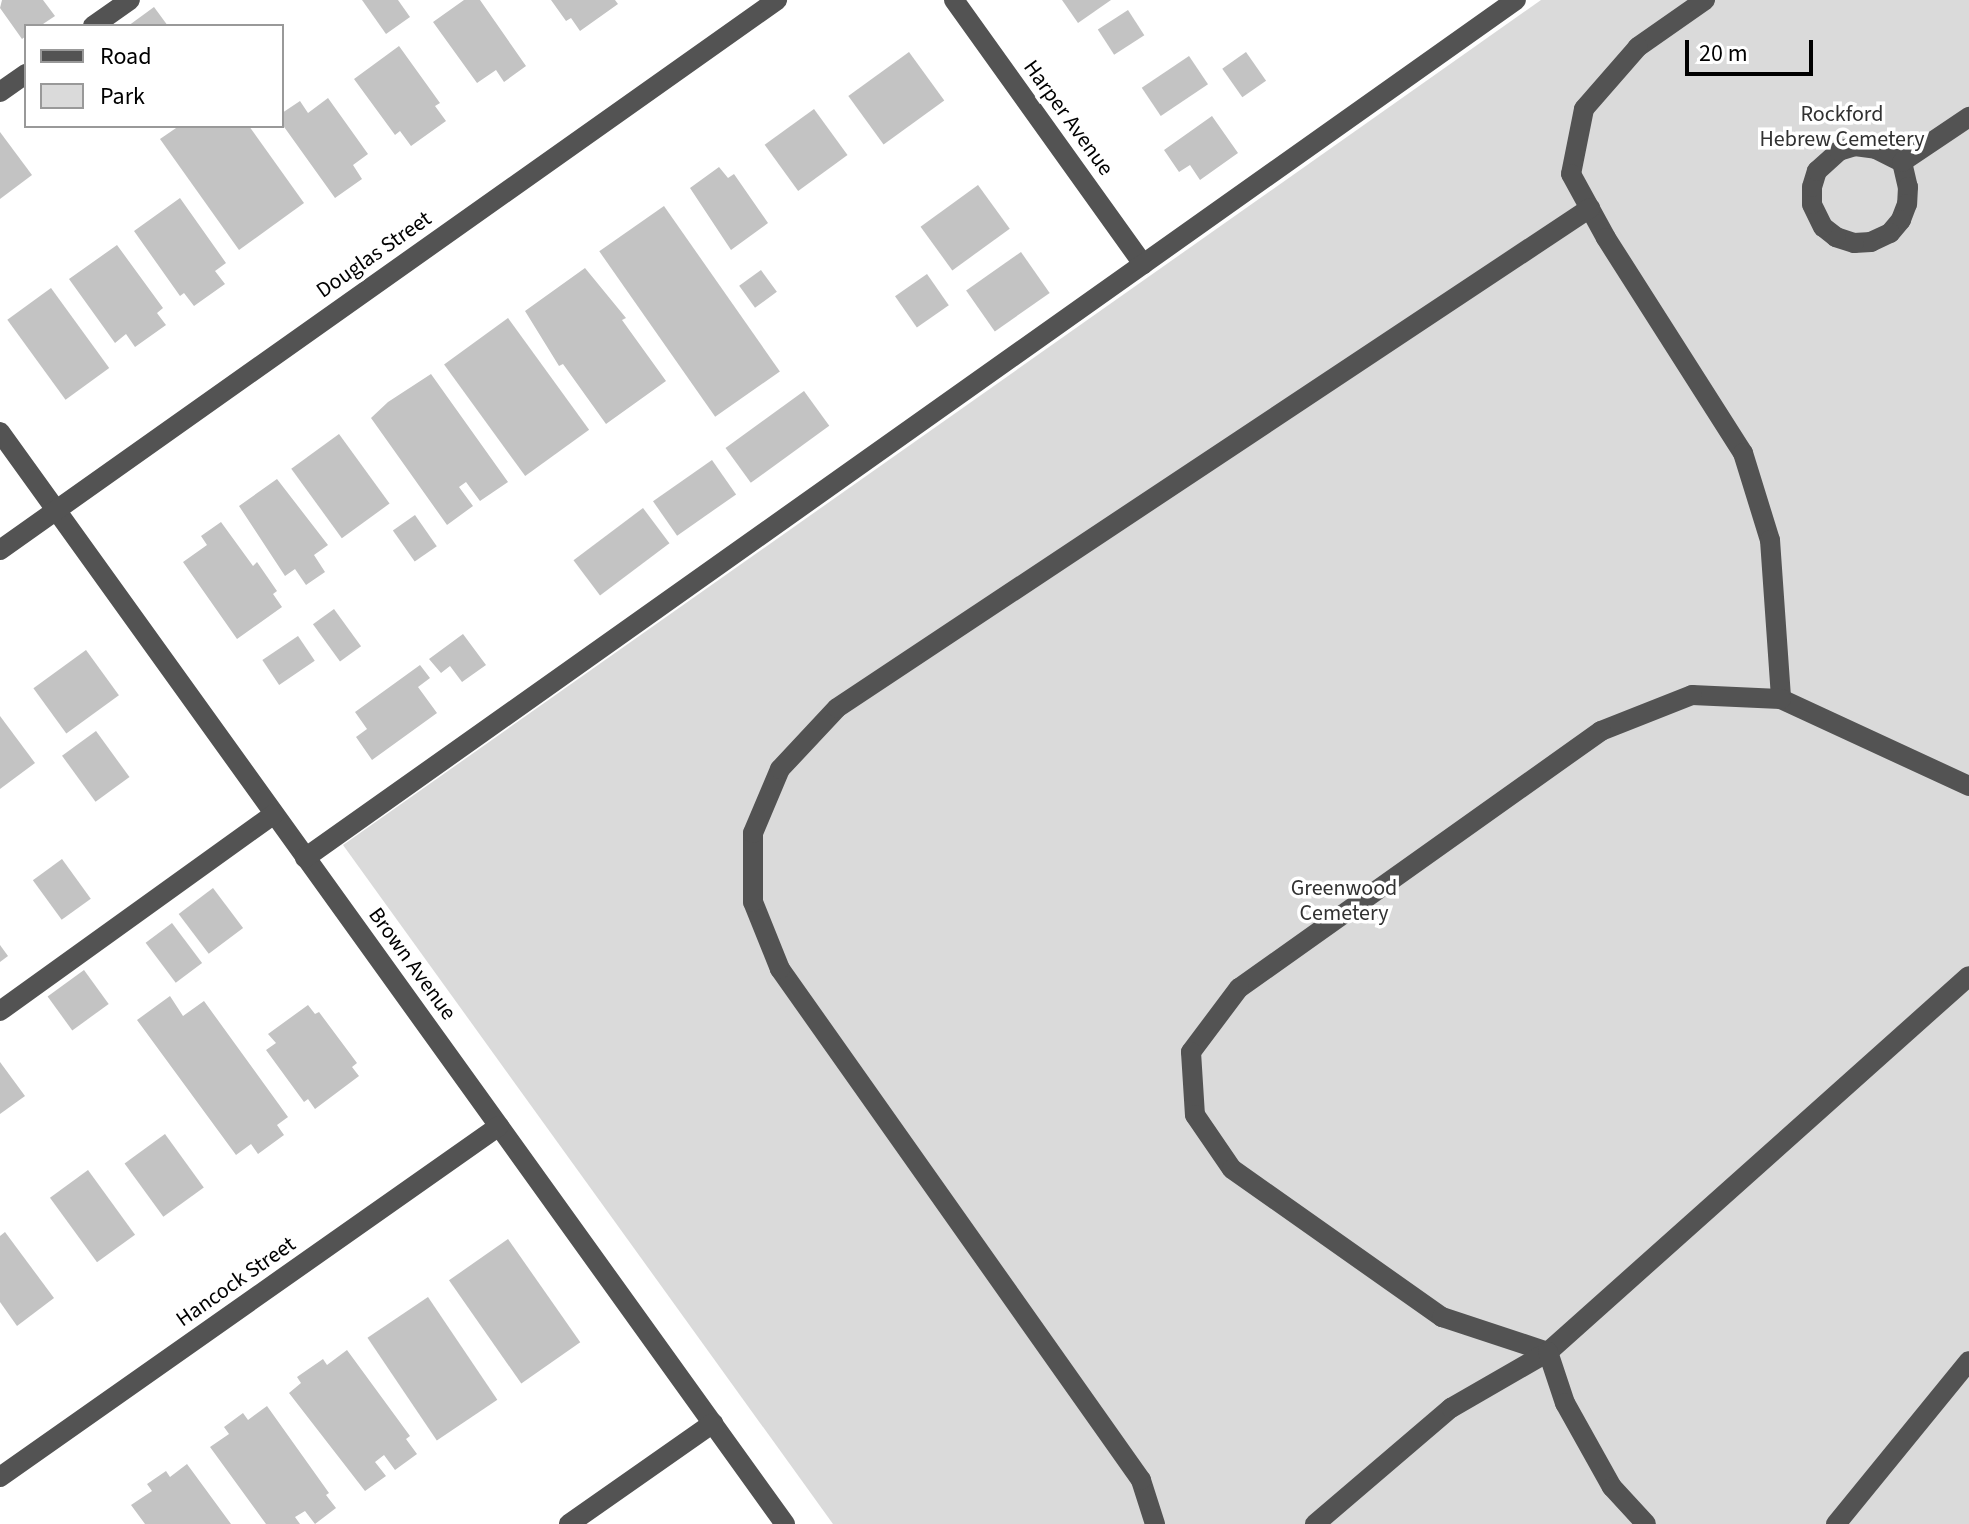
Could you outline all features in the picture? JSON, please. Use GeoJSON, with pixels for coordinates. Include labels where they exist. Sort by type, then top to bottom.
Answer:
{"type":"FeatureCollection","features":[{"type":"Feature","properties":{"kind":"street"},"geometry":{"type":"LineString","coordinates":[[96,24],[130,0]]}},
{"type":"Feature","properties":{"kind":"street","name":"Douglas Street"},"geometry":{"type":"LineString","coordinates":[[0,550],[777,0]]}},
{"type":"Feature","properties":{"kind":"street","name":"Harper Avenue"},"geometry":{"type":"LineString","coordinates":[[954,0],[1143,264]]}},
{"type":"Feature","properties":{"kind":"street"},"geometry":{"type":"LineString","coordinates":[[305,858],[1516,0]]}},
{"type":"Feature","properties":{"kind":"street"},"geometry":{"type":"LineString","coordinates":[[1705,0],[1638,47],[1584,109],[1571,174],[1743,453],[1770,540],[1781,699]]}},
{"type":"Feature","properties":{"kind":"street"},"geometry":{"type":"LineString","coordinates":[[0,92],[24,75]]}},
{"type":"Feature","properties":{"kind":"street"},"geometry":{"type":"LineString","coordinates":[[1902,162],[1969,117]]}},
{"type":"Feature","properties":{"kind":"street"},"geometry":{"type":"LineString","coordinates":[[1855,146],[1876,149],[1902,162],[1907,204],[1890,233],[1871,242],[1854,243],[1836,237],[1823,227],[1814,212],[1812,187],[1825,160],[1855,146]]}},
{"type":"Feature","properties":{"kind":"street"},"geometry":{"type":"LineString","coordinates":[[1155,1524],[1141,1480],[780,969],[753,902],[753,833],[780,769],[837,708],[1590,208]]}},
{"type":"Feature","properties":{"kind":"street","name":"Brown Avenue"},"geometry":{"type":"LineString","coordinates":[[0,432],[785,1524]]}},
{"type":"Feature","properties":{"kind":"street"},"geometry":{"type":"LineString","coordinates":[[1548,1352],[1442,1317],[1232,1169],[1195,1115],[1191,1052],[1239,988],[1601,731],[1692,695],[1781,699],[1969,786]]}},
{"type":"Feature","properties":{"kind":"street"},"geometry":{"type":"LineString","coordinates":[[0,1011],[274,814]]}},
{"type":"Feature","properties":{"kind":"street"},"geometry":{"type":"LineString","coordinates":[[1315,1524],[1451,1408],[1548,1352],[1969,976]]}},
{"type":"Feature","properties":{"kind":"street","name":"Hancock Street"},"geometry":{"type":"LineString","coordinates":[[0,1477],[499,1126]]}},
{"type":"Feature","properties":{"kind":"street"},"geometry":{"type":"LineString","coordinates":[[1548,1352],[1565,1403],[1612,1487],[1646,1524]]}},
{"type":"Feature","properties":{"kind":"street"},"geometry":{"type":"LineString","coordinates":[[1836,1524],[1969,1361]]}},
{"type":"Feature","properties":{"kind":"street"},"geometry":{"type":"LineString","coordinates":[[569,1524],[713,1423]]}},
{"type":"Feature","properties":{"kind":"green space","name":"Greenwood Cemetery"},"geometry":{"type":"Polygon","coordinates":[[[1541,0],[1969,0],[1969,1524],[833,1524],[343,845],[1541,0]]]}},
{"type":"Feature","properties":{"kind":"building"},"geometry":{"type":"Polygon","coordinates":[[[2,0],[43,0],[55,16],[43,24],[24,24],[22,39],[0,8],[2,0]]]}},
{"type":"Feature","properties":{"kind":"building"},"geometry":{"type":"Polygon","coordinates":[[[362,0],[398,0],[410,17],[386,34],[362,0]]]}},
{"type":"Feature","properties":{"kind":"building"},"geometry":{"type":"Polygon","coordinates":[[[464,0],[480,0],[526,66],[504,82],[496,70],[477,83],[433,22],[464,0]]]}},
{"type":"Feature","properties":{"kind":"building"},"geometry":{"type":"Polygon","coordinates":[[[551,0],[615,0],[618,4],[580,31],[571,18],[566,21],[551,0]]]}},
{"type":"Feature","properties":{"kind":"building"},"geometry":{"type":"Polygon","coordinates":[[[1062,0],[1111,0],[1078,23],[1062,0]]]}},
{"type":"Feature","properties":{"kind":"building"},"geometry":{"type":"Polygon","coordinates":[[[154,7],[167,24],[131,24],[154,7]]]}},
{"type":"Feature","properties":{"kind":"building"},"geometry":{"type":"Polygon","coordinates":[[[1128,10],[1144,35],[1114,55],[1098,30],[1128,10]]]}},
{"type":"Feature","properties":{"kind":"building"},"geometry":{"type":"Polygon","coordinates":[[[399,46],[440,103],[435,106],[446,121],[411,146],[400,131],[395,135],[354,79],[399,46]]]}},
{"type":"Feature","properties":{"kind":"building"},"geometry":{"type":"Polygon","coordinates":[[[909,52],[944,101],[884,145],[848,96],[909,52]]]}},
{"type":"Feature","properties":{"kind":"building"},"geometry":{"type":"Polygon","coordinates":[[[1246,52],[1266,81],[1242,97],[1222,69],[1246,52]]]}},
{"type":"Feature","properties":{"kind":"building"},"geometry":{"type":"Polygon","coordinates":[[[1189,56],[1208,84],[1161,116],[1142,88],[1189,56]]]}},
{"type":"Feature","properties":{"kind":"building"},"geometry":{"type":"Polygon","coordinates":[[[328,98],[368,154],[353,165],[362,179],[335,198],[284,127],[284,112],[300,101],[308,113],[328,98]]]}},
{"type":"Feature","properties":{"kind":"building"},"geometry":{"type":"Polygon","coordinates":[[[814,109],[848,155],[798,191],[765,145],[814,109]]]}},
{"type":"Feature","properties":{"kind":"building"},"geometry":{"type":"Polygon","coordinates":[[[1212,116],[1238,153],[1200,180],[1190,165],[1179,172],[1164,150],[1212,116]]]}},
{"type":"Feature","properties":{"kind":"building"},"geometry":{"type":"Polygon","coordinates":[[[176,128],[250,128],[304,203],[239,250],[160,139],[176,128]]]}},
{"type":"Feature","properties":{"kind":"building"},"geometry":{"type":"Polygon","coordinates":[[[0,132],[32,175],[0,199],[0,132]]]}},
{"type":"Feature","properties":{"kind":"building"},"geometry":{"type":"Polygon","coordinates":[[[719,167],[728,178],[734,174],[768,223],[731,250],[690,188],[719,167]]]}},
{"type":"Feature","properties":{"kind":"building"},"geometry":{"type":"Polygon","coordinates":[[[978,185],[1010,229],[952,270],[921,227],[978,185]]]}},
{"type":"Feature","properties":{"kind":"building"},"geometry":{"type":"Polygon","coordinates":[[[180,198],[226,263],[215,271],[225,284],[194,306],[184,293],[180,296],[134,231],[180,198]]]}},
{"type":"Feature","properties":{"kind":"building"},"geometry":{"type":"Polygon","coordinates":[[[664,206],[780,371],[715,417],[599,251],[664,206]]]}},
{"type":"Feature","properties":{"kind":"building"},"geometry":{"type":"Polygon","coordinates":[[[117,245],[163,308],[157,313],[166,325],[135,347],[126,334],[115,343],[69,279],[117,245]]]}},
{"type":"Feature","properties":{"kind":"building"},"geometry":{"type":"Polygon","coordinates":[[[1021,252],[1050,293],[995,331],[966,290],[1021,252]]]}},
{"type":"Feature","properties":{"kind":"building"},"geometry":{"type":"Polygon","coordinates":[[[585,268],[626,318],[622,320],[666,381],[606,424],[563,364],[559,366],[525,311],[585,268]]]}},
{"type":"Feature","properties":{"kind":"building"},"geometry":{"type":"Polygon","coordinates":[[[761,270],[777,292],[755,308],[739,286],[761,270]]]}},
{"type":"Feature","properties":{"kind":"building"},"geometry":{"type":"Polygon","coordinates":[[[927,274],[949,305],[917,327],[895,296],[927,274]]]}},
{"type":"Feature","properties":{"kind":"building"},"geometry":{"type":"Polygon","coordinates":[[[51,288],[109,368],[66,400],[7,320],[51,288]]]}},
{"type":"Feature","properties":{"kind":"building"},"geometry":{"type":"Polygon","coordinates":[[[508,318],[589,430],[525,476],[444,364],[508,318]]]}},
{"type":"Feature","properties":{"kind":"building"},"geometry":{"type":"Polygon","coordinates":[[[431,374],[508,482],[480,501],[466,482],[459,487],[473,506],[447,525],[371,418],[388,402],[431,374]]]}},
{"type":"Feature","properties":{"kind":"building"},"geometry":{"type":"Polygon","coordinates":[[[804,391],[829,426],[751,483],[726,448],[804,391]]]}},
{"type":"Feature","properties":{"kind":"building"},"geometry":{"type":"Polygon","coordinates":[[[339,434],[390,504],[342,538],[291,469],[339,434]]]}},
{"type":"Feature","properties":{"kind":"building"},"geometry":{"type":"Polygon","coordinates":[[[712,460],[736,494],[677,536],[653,501],[712,460]]]}},
{"type":"Feature","properties":{"kind":"building"},"geometry":{"type":"Polygon","coordinates":[[[277,479],[328,545],[314,555],[325,572],[306,585],[295,569],[285,576],[239,506],[277,479]]]}},
{"type":"Feature","properties":{"kind":"building"},"geometry":{"type":"Polygon","coordinates":[[[643,508],[669,543],[600,595],[574,560],[643,508]]]}},
{"type":"Feature","properties":{"kind":"building"},"geometry":{"type":"Polygon","coordinates":[[[415,515],[437,546],[415,562],[393,530],[415,515]]]}},
{"type":"Feature","properties":{"kind":"building"},"geometry":{"type":"Polygon","coordinates":[[[221,522],[253,566],[257,562],[277,591],[273,594],[282,607],[237,639],[183,562],[207,545],[201,536],[221,522]]]}},
{"type":"Feature","properties":{"kind":"building"},"geometry":{"type":"Polygon","coordinates":[[[334,609],[361,646],[340,661],[313,624],[334,609]]]}},
{"type":"Feature","properties":{"kind":"building"},"geometry":{"type":"Polygon","coordinates":[[[463,634],[486,665],[462,682],[450,666],[441,673],[429,659],[463,634]]]}},
{"type":"Feature","properties":{"kind":"building"},"geometry":{"type":"Polygon","coordinates":[[[298,636],[315,661],[279,685],[262,660],[298,636]]]}},
{"type":"Feature","properties":{"kind":"building"},"geometry":{"type":"Polygon","coordinates":[[[86,650],[119,695],[66,734],[33,688],[86,650]]]}},
{"type":"Feature","properties":{"kind":"building"},"geometry":{"type":"Polygon","coordinates":[[[420,665],[430,678],[418,687],[437,713],[372,760],[356,737],[367,729],[355,712],[420,665]]]}},
{"type":"Feature","properties":{"kind":"building"},"geometry":{"type":"Polygon","coordinates":[[[0,716],[35,763],[0,789],[0,716]]]}},
{"type":"Feature","properties":{"kind":"building"},"geometry":{"type":"Polygon","coordinates":[[[96,731],[130,777],[96,802],[62,756],[96,731]]]}},
{"type":"Feature","properties":{"kind":"building"},"geometry":{"type":"Polygon","coordinates":[[[62,859],[91,899],[62,920],[33,880],[62,859]]]}},
{"type":"Feature","properties":{"kind":"building"},"geometry":{"type":"Polygon","coordinates":[[[213,888],[243,928],[209,954],[179,914],[213,888]]]}},
{"type":"Feature","properties":{"kind":"building"},"geometry":{"type":"Polygon","coordinates":[[[172,923],[202,963],[176,983],[146,943],[172,923]]]}},
{"type":"Feature","properties":{"kind":"building"},"geometry":{"type":"Polygon","coordinates":[[[0,945],[8,956],[0,962],[0,945]]]}},
{"type":"Feature","properties":{"kind":"building"},"geometry":{"type":"Polygon","coordinates":[[[84,970],[109,1004],[72,1030],[48,996],[84,970]]]}},
{"type":"Feature","properties":{"kind":"building"},"geometry":{"type":"Polygon","coordinates":[[[170,996],[183,1016],[204,1001],[288,1117],[277,1125],[284,1135],[258,1154],[251,1144],[236,1155],[137,1020],[170,996]]]}},
{"type":"Feature","properties":{"kind":"building"},"geometry":{"type":"Polygon","coordinates":[[[308,1005],[315,1014],[319,1012],[357,1063],[352,1067],[359,1076],[315,1109],[308,1099],[304,1102],[266,1050],[276,1043],[268,1034],[308,1005]]]}},
{"type":"Feature","properties":{"kind":"building"},"geometry":{"type":"Polygon","coordinates":[[[0,1062],[25,1096],[0,1114],[0,1062]]]}},
{"type":"Feature","properties":{"kind":"building"},"geometry":{"type":"Polygon","coordinates":[[[165,1134],[204,1187],[163,1217],[125,1163],[165,1134]]]}},
{"type":"Feature","properties":{"kind":"building"},"geometry":{"type":"Polygon","coordinates":[[[88,1170],[135,1235],[97,1262],[50,1198],[88,1170]]]}},
{"type":"Feature","properties":{"kind":"building"},"geometry":{"type":"Polygon","coordinates":[[[5,1232],[54,1298],[17,1326],[0,1302],[0,1236],[5,1232]]]}},
{"type":"Feature","properties":{"kind":"building"},"geometry":{"type":"Polygon","coordinates":[[[508,1239],[580,1342],[521,1384],[449,1280],[508,1239]]]}},
{"type":"Feature","properties":{"kind":"building"},"geometry":{"type":"Polygon","coordinates":[[[428,1297],[497,1400],[437,1441],[367,1338],[428,1297]]]}},
{"type":"Feature","properties":{"kind":"building"},"geometry":{"type":"Polygon","coordinates":[[[347,1350],[410,1436],[406,1439],[417,1454],[395,1470],[384,1455],[375,1462],[386,1476],[365,1491],[289,1393],[301,1383],[297,1377],[323,1359],[327,1365],[347,1350]]]}},
{"type":"Feature","properties":{"kind":"building"},"geometry":{"type":"Polygon","coordinates":[[[267,1406],[329,1493],[326,1495],[336,1508],[315,1524],[305,1511],[295,1517],[300,1524],[266,1524],[210,1447],[229,1434],[224,1427],[243,1413],[248,1420],[267,1406]]]}},
{"type":"Feature","properties":{"kind":"building"},"geometry":{"type":"Polygon","coordinates":[[[187,1464],[231,1524],[145,1524],[131,1505],[152,1491],[147,1484],[166,1471],[170,1477],[187,1464]]]}},
{"type":"Feature","properties":{"kind":"park label","name":"Rockford Hebrew Cemetery"},"geometry":{"type":"Point","coordinates":[1842,126]}}]}
